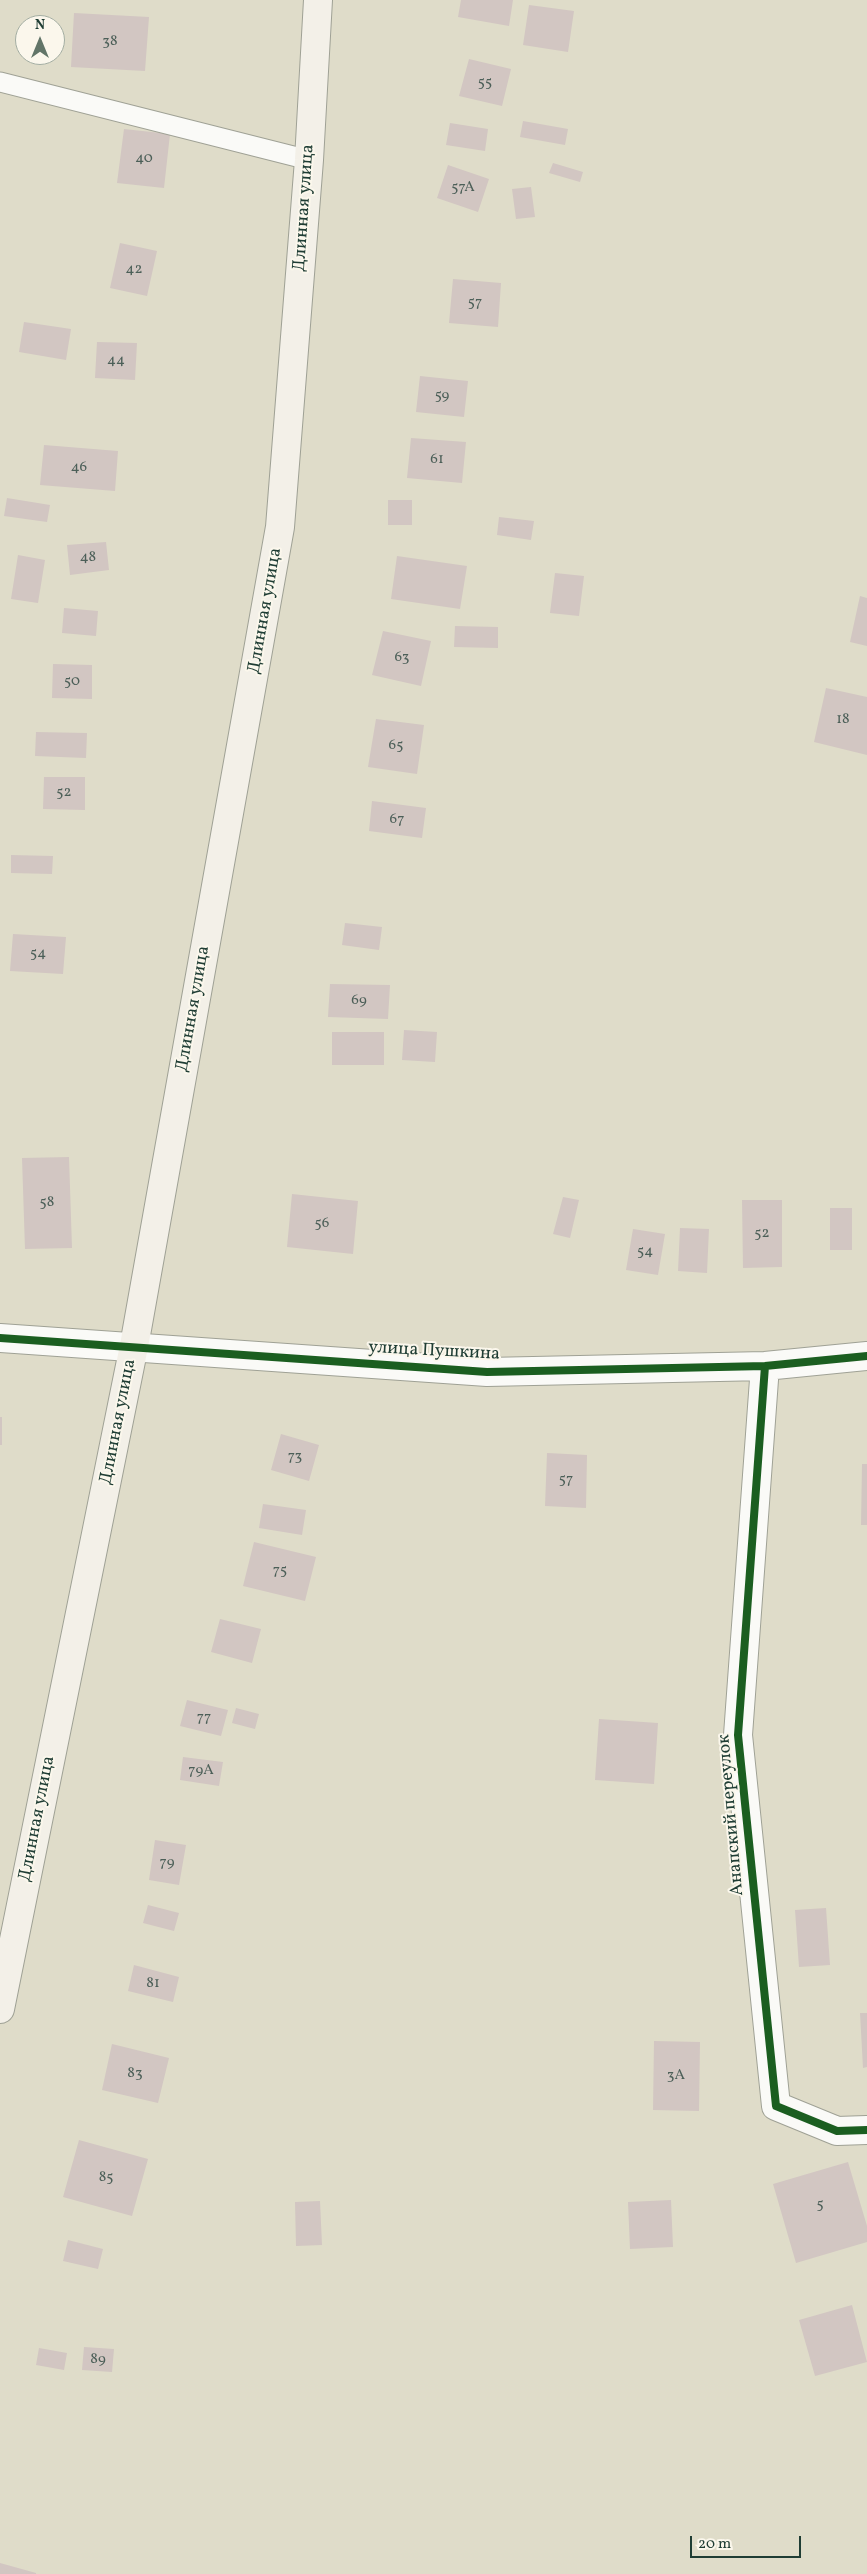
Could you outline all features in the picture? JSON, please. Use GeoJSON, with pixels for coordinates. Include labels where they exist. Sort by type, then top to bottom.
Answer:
{"type":"FeatureCollection","features":[{"type":"Feature","properties":{"kind":"main road","name":"Длинная улица"},"geometry":{"type":"LineString","coordinates":[[0,2009],[134,1346],[280,527],[309,160],[318,0]]}},
{"type":"Feature","properties":{"kind":"street","name":"улица Пушкина"},"geometry":{"type":"LineString","coordinates":[[0,1338],[487,1372],[765,1366],[867,1356]]}},
{"type":"Feature","properties":{"kind":"street","name":"Анапский переулок"},"geometry":{"type":"LineString","coordinates":[[765,1366],[738,1735],[776,2106],[837,2131],[867,2130]]}},
{"type":"Feature","properties":{"kind":"lane"},"geometry":{"type":"LineString","coordinates":[[0,82],[309,160]]}},
{"type":"Feature","properties":{"kind":"building"},"geometry":{"type":"Polygon","coordinates":[[[461,0],[513,0],[509,26],[458,17],[461,0]]]}},
{"type":"Feature","properties":{"kind":"building"},"geometry":{"type":"Polygon","coordinates":[[[529,5],[574,11],[568,52],[523,45],[529,5]]]}},
{"type":"Feature","properties":{"kind":"building"},"geometry":{"type":"Polygon","coordinates":[[[74,13],[149,17],[145,71],[71,67],[74,13]]]}},
{"type":"Feature","properties":{"kind":"building"},"geometry":{"type":"Polygon","coordinates":[[[469,59],[511,69],[502,106],[459,96],[469,59]]]}},
{"type":"Feature","properties":{"kind":"building"},"geometry":{"type":"Polygon","coordinates":[[[523,121],[568,129],[565,145],[520,137],[523,121]]]}},
{"type":"Feature","properties":{"kind":"building"},"geometry":{"type":"Polygon","coordinates":[[[450,123],[488,129],[485,151],[446,145],[450,123]]]}},
{"type":"Feature","properties":{"kind":"building"},"geometry":{"type":"Polygon","coordinates":[[[124,129],[170,134],[164,188],[117,183],[124,129]]]}},
{"type":"Feature","properties":{"kind":"building"},"geometry":{"type":"Polygon","coordinates":[[[553,163],[583,172],[580,182],[549,173],[553,163]]]}},
{"type":"Feature","properties":{"kind":"building"},"geometry":{"type":"Polygon","coordinates":[[[448,165],[489,179],[478,212],[437,198],[448,165]]]}},
{"type":"Feature","properties":{"kind":"building"},"geometry":{"type":"Polygon","coordinates":[[[531,187],[535,217],[516,219],[512,189],[531,187]]]}},
{"type":"Feature","properties":{"kind":"building"},"geometry":{"type":"Polygon","coordinates":[[[120,243],[157,251],[147,296],[110,288],[120,243]]]}},
{"type":"Feature","properties":{"kind":"building"},"geometry":{"type":"Polygon","coordinates":[[[453,279],[501,283],[498,327],[449,323],[453,279]]]}},
{"type":"Feature","properties":{"kind":"building"},"geometry":{"type":"Polygon","coordinates":[[[24,322],[71,329],[66,360],[19,352],[24,322]]]}},
{"type":"Feature","properties":{"kind":"building"},"geometry":{"type":"Polygon","coordinates":[[[97,342],[137,343],[135,380],[95,378],[97,342]]]}},
{"type":"Feature","properties":{"kind":"building"},"geometry":{"type":"Polygon","coordinates":[[[420,376],[468,381],[464,417],[416,412],[420,376]]]}},
{"type":"Feature","properties":{"kind":"building"},"geometry":{"type":"Polygon","coordinates":[[[411,438],[466,442],[462,483],[407,478],[411,438]]]}},
{"type":"Feature","properties":{"kind":"building"},"geometry":{"type":"Polygon","coordinates":[[[44,445],[118,451],[115,491],[40,485],[44,445]]]}},
{"type":"Feature","properties":{"kind":"building"},"geometry":{"type":"Polygon","coordinates":[[[7,498],[50,505],[47,522],[4,516],[7,498]]]}},
{"type":"Feature","properties":{"kind":"building"},"geometry":{"type":"Polygon","coordinates":[[[388,500],[412,500],[412,525],[388,525],[388,500]]]}},
{"type":"Feature","properties":{"kind":"building"},"geometry":{"type":"Polygon","coordinates":[[[499,517],[534,521],[531,540],[497,535],[499,517]]]}},
{"type":"Feature","properties":{"kind":"building"},"geometry":{"type":"Polygon","coordinates":[[[106,542],[109,570],[70,575],[67,545],[106,542]]]}},
{"type":"Feature","properties":{"kind":"building"},"geometry":{"type":"Polygon","coordinates":[[[18,555],[45,560],[38,603],[11,599],[18,555]]]}},
{"type":"Feature","properties":{"kind":"building"},"geometry":{"type":"Polygon","coordinates":[[[397,556],[467,566],[460,609],[391,599],[397,556]]]}},
{"type":"Feature","properties":{"kind":"building"},"geometry":{"type":"Polygon","coordinates":[[[555,573],[584,576],[579,616],[550,613],[555,573]]]}},
{"type":"Feature","properties":{"kind":"building"},"geometry":{"type":"Polygon","coordinates":[[[860,596],[867,598],[867,646],[850,642],[860,596]]]}},
{"type":"Feature","properties":{"kind":"building"},"geometry":{"type":"Polygon","coordinates":[[[64,608],[98,611],[96,636],[62,633],[64,608]]]}},
{"type":"Feature","properties":{"kind":"building"},"geometry":{"type":"Polygon","coordinates":[[[455,626],[498,627],[498,648],[454,647],[455,626]]]}},
{"type":"Feature","properties":{"kind":"building"},"geometry":{"type":"Polygon","coordinates":[[[383,631],[431,641],[421,686],[372,675],[383,631]]]}},
{"type":"Feature","properties":{"kind":"building"},"geometry":{"type":"Polygon","coordinates":[[[53,664],[92,665],[92,699],[52,698],[53,664]]]}},
{"type":"Feature","properties":{"kind":"building"},"geometry":{"type":"Polygon","coordinates":[[[826,688],[867,697],[867,755],[814,742],[826,688]]]}},
{"type":"Feature","properties":{"kind":"building"},"geometry":{"type":"Polygon","coordinates":[[[376,719],[424,725],[417,774],[368,767],[376,719]]]}},
{"type":"Feature","properties":{"kind":"building"},"geometry":{"type":"Polygon","coordinates":[[[36,732],[87,733],[86,758],[35,756],[36,732]]]}},
{"type":"Feature","properties":{"kind":"building"},"geometry":{"type":"Polygon","coordinates":[[[44,777],[85,777],[85,810],[43,809],[44,777]]]}},
{"type":"Feature","properties":{"kind":"building"},"geometry":{"type":"Polygon","coordinates":[[[372,801],[426,808],[422,838],[369,831],[372,801]]]}},
{"type":"Feature","properties":{"kind":"building"},"geometry":{"type":"Polygon","coordinates":[[[11,855],[53,856],[52,874],[11,873],[11,855]]]}},
{"type":"Feature","properties":{"kind":"building"},"geometry":{"type":"Polygon","coordinates":[[[345,923],[382,927],[379,950],[342,945],[345,923]]]}},
{"type":"Feature","properties":{"kind":"building"},"geometry":{"type":"Polygon","coordinates":[[[13,934],[66,937],[63,974],[10,971],[13,934]]]}},
{"type":"Feature","properties":{"kind":"building"},"geometry":{"type":"Polygon","coordinates":[[[330,984],[390,985],[388,1019],[328,1017],[330,984]]]}},
{"type":"Feature","properties":{"kind":"building"},"geometry":{"type":"Polygon","coordinates":[[[404,1030],[437,1032],[435,1062],[402,1060],[404,1030]]]}},
{"type":"Feature","properties":{"kind":"building"},"geometry":{"type":"Polygon","coordinates":[[[332,1032],[384,1032],[384,1065],[332,1065],[332,1032]]]}},
{"type":"Feature","properties":{"kind":"building"},"geometry":{"type":"Polygon","coordinates":[[[69,1157],[72,1248],[25,1249],[22,1158],[69,1157]]]}},
{"type":"Feature","properties":{"kind":"building"},"geometry":{"type":"Polygon","coordinates":[[[292,1194],[358,1201],[353,1254],[287,1247],[292,1194]]]}},
{"type":"Feature","properties":{"kind":"building"},"geometry":{"type":"Polygon","coordinates":[[[563,1197],[579,1200],[570,1238],[553,1234],[563,1197]]]}},
{"type":"Feature","properties":{"kind":"building"},"geometry":{"type":"Polygon","coordinates":[[[742,1200],[782,1200],[782,1267],[743,1268],[742,1200]]]}},
{"type":"Feature","properties":{"kind":"building"},"geometry":{"type":"Polygon","coordinates":[[[830,1208],[852,1208],[852,1250],[830,1250],[830,1208]]]}},
{"type":"Feature","properties":{"kind":"building"},"geometry":{"type":"Polygon","coordinates":[[[680,1228],[709,1229],[707,1273],[678,1271],[680,1228]]]}},
{"type":"Feature","properties":{"kind":"building"},"geometry":{"type":"Polygon","coordinates":[[[633,1229],[665,1234],[658,1275],[626,1270],[633,1229]]]}},
{"type":"Feature","properties":{"kind":"building"},"geometry":{"type":"Polygon","coordinates":[[[0,1417],[2,1417],[2,1445],[0,1445],[0,1417]]]}},
{"type":"Feature","properties":{"kind":"building"},"geometry":{"type":"Polygon","coordinates":[[[281,1434],[319,1445],[309,1481],[271,1470],[281,1434]]]}},
{"type":"Feature","properties":{"kind":"building"},"geometry":{"type":"Polygon","coordinates":[[[547,1453],[587,1455],[586,1508],[545,1506],[547,1453]]]}},
{"type":"Feature","properties":{"kind":"building"},"geometry":{"type":"Polygon","coordinates":[[[862,1464],[867,1464],[867,1525],[861,1525],[862,1464]]]}},
{"type":"Feature","properties":{"kind":"building"},"geometry":{"type":"Polygon","coordinates":[[[263,1504],[306,1510],[302,1535],[259,1528],[263,1504]]]}},
{"type":"Feature","properties":{"kind":"building"},"geometry":{"type":"Polygon","coordinates":[[[254,1542],[316,1557],[305,1601],[243,1586],[254,1542]]]}},
{"type":"Feature","properties":{"kind":"building"},"geometry":{"type":"Polygon","coordinates":[[[220,1619],[261,1629],[252,1663],[211,1652],[220,1619]]]}},
{"type":"Feature","properties":{"kind":"building"},"geometry":{"type":"Polygon","coordinates":[[[187,1700],[228,1710],[221,1736],[180,1726],[187,1700]]]}},
{"type":"Feature","properties":{"kind":"building"},"geometry":{"type":"Polygon","coordinates":[[[236,1708],[259,1714],[255,1729],[232,1723],[236,1708]]]}},
{"type":"Feature","properties":{"kind":"building"},"geometry":{"type":"Polygon","coordinates":[[[599,1719],[658,1723],[654,1784],[595,1780],[599,1719]]]}},
{"type":"Feature","properties":{"kind":"building"},"geometry":{"type":"Polygon","coordinates":[[[183,1757],[223,1762],[219,1786],[180,1780],[183,1757]]]}},
{"type":"Feature","properties":{"kind":"building"},"geometry":{"type":"Polygon","coordinates":[[[155,1840],[186,1845],[179,1885],[149,1880],[155,1840]]]}},
{"type":"Feature","properties":{"kind":"building"},"geometry":{"type":"Polygon","coordinates":[[[148,1905],[179,1913],[174,1931],[143,1923],[148,1905]]]}},
{"type":"Feature","properties":{"kind":"building"},"geometry":{"type":"Polygon","coordinates":[[[826,1908],[830,1965],[799,1967],[795,1910],[826,1908]]]}},
{"type":"Feature","properties":{"kind":"building"},"geometry":{"type":"Polygon","coordinates":[[[134,1965],[179,1977],[173,2002],[128,1991],[134,1965]]]}},
{"type":"Feature","properties":{"kind":"building"},"geometry":{"type":"Polygon","coordinates":[[[860,2013],[867,2013],[867,2067],[863,2068],[860,2013]]]}},
{"type":"Feature","properties":{"kind":"building"},"geometry":{"type":"Polygon","coordinates":[[[654,2041],[700,2042],[699,2111],[653,2110],[654,2041]]]}},
{"type":"Feature","properties":{"kind":"building"},"geometry":{"type":"Polygon","coordinates":[[[112,2044],[169,2058],[158,2103],[102,2090],[112,2044]]]}},
{"type":"Feature","properties":{"kind":"building"},"geometry":{"type":"Polygon","coordinates":[[[79,2140],[148,2159],[132,2216],[63,2197],[79,2140]]]}},
{"type":"Feature","properties":{"kind":"building"},"geometry":{"type":"Polygon","coordinates":[[[848,2162],[867,2226],[867,2242],[796,2263],[773,2184],[848,2162]]]}},
{"type":"Feature","properties":{"kind":"building"},"geometry":{"type":"Polygon","coordinates":[[[671,2200],[673,2247],[630,2249],[628,2202],[671,2200]]]}},
{"type":"Feature","properties":{"kind":"building"},"geometry":{"type":"Polygon","coordinates":[[[320,2201],[322,2245],[296,2246],[295,2202],[320,2201]]]}},
{"type":"Feature","properties":{"kind":"building"},"geometry":{"type":"Polygon","coordinates":[[[68,2240],[103,2249],[98,2269],[63,2261],[68,2240]]]}},
{"type":"Feature","properties":{"kind":"building"},"geometry":{"type":"Polygon","coordinates":[[[852,2305],[867,2362],[815,2376],[799,2320],[852,2305]]]}},
{"type":"Feature","properties":{"kind":"building"},"geometry":{"type":"Polygon","coordinates":[[[84,2347],[114,2349],[112,2372],[82,2370],[84,2347]]]}},
{"type":"Feature","properties":{"kind":"building"},"geometry":{"type":"Polygon","coordinates":[[[39,2348],[67,2353],[64,2370],[36,2365],[39,2348]]]}},
{"type":"Feature","properties":{"kind":"building"},"geometry":{"type":"Polygon","coordinates":[[[0,2563],[36,2573],[36,2574],[0,2574],[0,2563]]]}},
{"type":"Feature","properties":{"kind":"cycle path"},"geometry":{"type":"LineString","coordinates":[[0,1338],[487,1372],[765,1366],[867,1356]]}},
{"type":"Feature","properties":{"kind":"cycle path"},"geometry":{"type":"LineString","coordinates":[[765,1366],[738,1735],[776,2106],[837,2131],[867,2130]]}}]}
